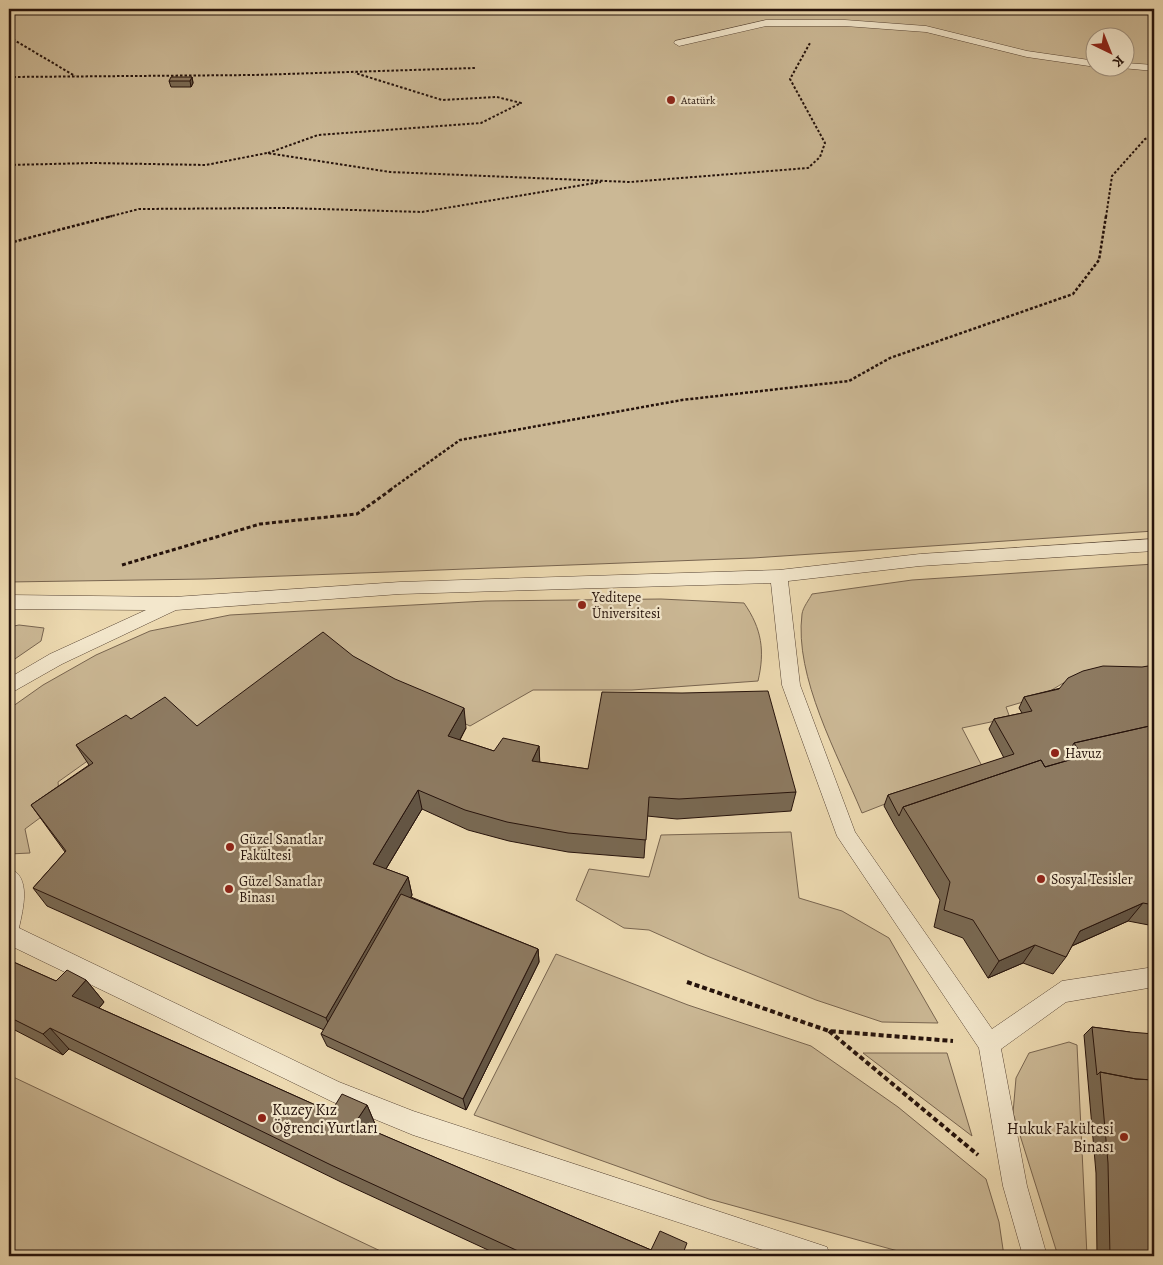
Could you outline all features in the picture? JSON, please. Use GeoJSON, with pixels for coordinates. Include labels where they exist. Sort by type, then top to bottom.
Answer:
{"type":"FeatureCollection","features":[{"type":"Feature","properties":{"kind":"lane"},"geometry":{"type":"LineString","coordinates":[[679,43],[766,23],[821,23],[926,29],[1027,54],[1086,63]]}},
{"type":"Feature","properties":{"kind":"lane"},"geometry":{"type":"LineString","coordinates":[[1136,67],[1154,68]]}},
{"type":"Feature","properties":{"kind":"lane"},"geometry":{"type":"LineString","coordinates":[[9,602],[174,604],[400,588],[779,576],[920,560],[1154,545]]}},
{"type":"Feature","properties":{"kind":"lane"},"geometry":{"type":"LineString","coordinates":[[779,576],[791,685],[847,836],[989,1044],[1015,1186],[1035,1256]]}},
{"type":"Feature","properties":{"kind":"lane"},"geometry":{"type":"LineString","coordinates":[[9,687],[56,658],[174,604]]}},
{"type":"Feature","properties":{"kind":"lane"},"geometry":{"type":"LineString","coordinates":[[9,877],[14,884],[9,926]]}},
{"type":"Feature","properties":{"kind":"lane"},"geometry":{"type":"LineString","coordinates":[[9,934],[103,982],[342,1095],[413,1123],[818,1256]]}},
{"type":"Feature","properties":{"kind":"lane"},"geometry":{"type":"LineString","coordinates":[[989,1044],[1062,992],[1154,977]]}},
{"type":"Feature","properties":{"kind":"path"},"geometry":{"type":"LineString","coordinates":[[267,153],[390,172],[630,182],[808,168],[820,158],[825,143],[790,79],[821,23]]}},
{"type":"Feature","properties":{"kind":"path"},"geometry":{"type":"LineString","coordinates":[[9,37],[76,76]]}},
{"type":"Feature","properties":{"kind":"path"},"geometry":{"type":"LineString","coordinates":[[9,77],[352,72],[475,68]]}},
{"type":"Feature","properties":{"kind":"path"},"geometry":{"type":"LineString","coordinates":[[9,165],[93,163],[206,165],[267,153],[318,135],[481,123],[520,103],[496,97],[442,100],[352,72]]}},
{"type":"Feature","properties":{"kind":"path"},"geometry":{"type":"LineString","coordinates":[[122,565],[260,524],[357,514],[460,440],[682,400],[849,381],[890,358],[1073,294],[1099,260],[1112,176],[1145,139],[1154,136]]}},
{"type":"Feature","properties":{"kind":"path"},"geometry":{"type":"LineString","coordinates":[[9,243],[139,209],[286,208],[422,212],[609,181]]}},
{"type":"Feature","properties":{"kind":"path"},"geometry":{"type":"LineString","coordinates":[[687,982],[829,1031],[989,1044]]}},
{"type":"Feature","properties":{"kind":"path"},"geometry":{"type":"LineString","coordinates":[[829,1031],[1015,1186]]}},
{"type":"Feature","properties":{"kind":"shaded area"},"geometry":{"type":"Polygon","coordinates":[[[9,9],[1154,9],[1154,531],[753,558],[205,579],[9,582],[9,9]]]}},
{"type":"Feature","properties":{"kind":"shaded area"},"geometry":{"type":"Polygon","coordinates":[[[1154,564],[1154,672],[1065,682],[1040,697],[1006,707],[1010,718],[962,728],[982,766],[862,813],[820,715],[805,664],[801,638],[802,614],[812,594],[912,580],[1154,564]]]}},
{"type":"Feature","properties":{"kind":"shaded area"},"geometry":{"type":"Polygon","coordinates":[[[661,599],[744,603],[755,622],[760,640],[761,660],[758,681],[632,690],[533,690],[470,726],[388,688],[207,736],[145,720],[58,782],[60,803],[25,829],[30,853],[9,854],[9,709],[43,685],[96,655],[150,631],[230,615],[486,601],[661,599]]]}},
{"type":"Feature","properties":{"kind":"shaded area"},"geometry":{"type":"Polygon","coordinates":[[[19,625],[44,628],[41,641],[9,663],[9,627],[19,625]]]}},
{"type":"Feature","properties":{"kind":"shaded area"},"geometry":{"type":"Polygon","coordinates":[[[791,832],[799,898],[842,911],[889,938],[938,1023],[882,1022],[816,1000],[707,956],[649,930],[624,928],[576,900],[589,869],[649,877],[661,835],[791,832]]]}},
{"type":"Feature","properties":{"kind":"shaded area"},"geometry":{"type":"Polygon","coordinates":[[[556,954],[688,1005],[811,1046],[898,1107],[986,1179],[999,1222],[1004,1256],[916,1256],[709,1199],[474,1115],[556,954]]]}},
{"type":"Feature","properties":{"kind":"shaded area"},"geometry":{"type":"Polygon","coordinates":[[[1069,1042],[1077,1045],[1087,1256],[1058,1256],[1013,1113],[1016,1078],[1029,1053],[1069,1042]]]}},
{"type":"Feature","properties":{"kind":"shaded area"},"geometry":{"type":"Polygon","coordinates":[[[863,1053],[947,1053],[972,1136],[863,1053]]]}},
{"type":"Feature","properties":{"kind":"shaded area"},"geometry":{"type":"Polygon","coordinates":[[[9,1075],[391,1256],[9,1256],[9,1075]]]}},
{"type":"Feature","properties":{"kind":"building"},"geometry":{"type":"Polygon","coordinates":[[[171,77],[192,77],[190,81],[169,81],[171,77]]]}},
{"type":"Feature","properties":{"kind":"building","name":"Güzel Sanatlar Fakültesi"},"geometry":{"type":"Polygon","coordinates":[[[323,632],[353,656],[395,679],[464,708],[448,736],[494,751],[503,738],[539,746],[532,761],[588,769],[602,692],[768,691],[796,792],[679,799],[649,797],[646,840],[568,833],[507,822],[465,810],[418,790],[373,864],[408,877],[326,1018],[33,888],[66,851],[31,805],[93,763],[76,745],[126,715],[131,719],[165,697],[197,726],[323,632]]]}},
{"type":"Feature","properties":{"kind":"building","name":"Havuz"},"geometry":{"type":"Polygon","coordinates":[[[1154,665],[1154,725],[1074,743],[1068,753],[1073,759],[1045,767],[1041,760],[903,807],[899,816],[888,795],[1014,754],[994,719],[1032,711],[1024,697],[1059,689],[1068,678],[1083,671],[1103,666],[1142,667],[1154,665]]]}},
{"type":"Feature","properties":{"kind":"building","name":"Sosyal Tesisler"},"geometry":{"type":"Polygon","coordinates":[[[1154,725],[1154,905],[1143,903],[1080,931],[1066,957],[1035,945],[999,961],[973,920],[944,910],[950,882],[903,807],[1041,760],[1045,767],[1083,756],[1074,743],[1154,725]]]}},
{"type":"Feature","properties":{"kind":"building"},"geometry":{"type":"Polygon","coordinates":[[[401,894],[538,949],[463,1099],[321,1034],[401,894]]]}},
{"type":"Feature","properties":{"kind":"building","name":"Kuzey Kız Öğrenci Yurtları"},"geometry":{"type":"Polygon","coordinates":[[[9,960],[56,981],[67,970],[86,980],[72,996],[331,1112],[342,1094],[367,1105],[355,1123],[651,1250],[660,1231],[687,1243],[682,1256],[529,1256],[331,1165],[50,1028],[43,1034],[9,1017],[9,960]]]}},
{"type":"Feature","properties":{"kind":"building"},"geometry":{"type":"Polygon","coordinates":[[[1092,1027],[1154,1034],[1154,1080],[1136,1079],[1100,1072],[1097,1075],[1092,1027]]]}},
{"type":"Feature","properties":{"kind":"building","name":"Hukuk Fakültesi Binası"},"geometry":{"type":"Polygon","coordinates":[[[1100,1072],[1136,1079],[1154,1080],[1154,1256],[1110,1256],[1108,1163],[1100,1072]]]}},
{"type":"Feature","properties":{"kind":"place","name":"Atatürk"},"geometry":{"type":"Point","coordinates":[671,100]}},
{"type":"Feature","properties":{"kind":"place","name":"Yeditepe Üniversitesi"},"geometry":{"type":"Point","coordinates":[582,605]}},
{"type":"Feature","properties":{"kind":"place","name":"Havuz"},"geometry":{"type":"Point","coordinates":[1055,753]}},
{"type":"Feature","properties":{"kind":"place","name":"Güzel Sanatlar Fakültesi"},"geometry":{"type":"Point","coordinates":[230,847]}},
{"type":"Feature","properties":{"kind":"place","name":"Sosyal Tesisler"},"geometry":{"type":"Point","coordinates":[1041,879]}},
{"type":"Feature","properties":{"kind":"place","name":"Güzel Sanatlar Binası"},"geometry":{"type":"Point","coordinates":[229,889]}},
{"type":"Feature","properties":{"kind":"place","name":"Kuzey Kız Öğrenci Yurtları"},"geometry":{"type":"Point","coordinates":[262,1118]}},
{"type":"Feature","properties":{"kind":"place","name":"Hukuk Fakültesi Binası"},"geometry":{"type":"Point","coordinates":[1124,1137]}}]}
